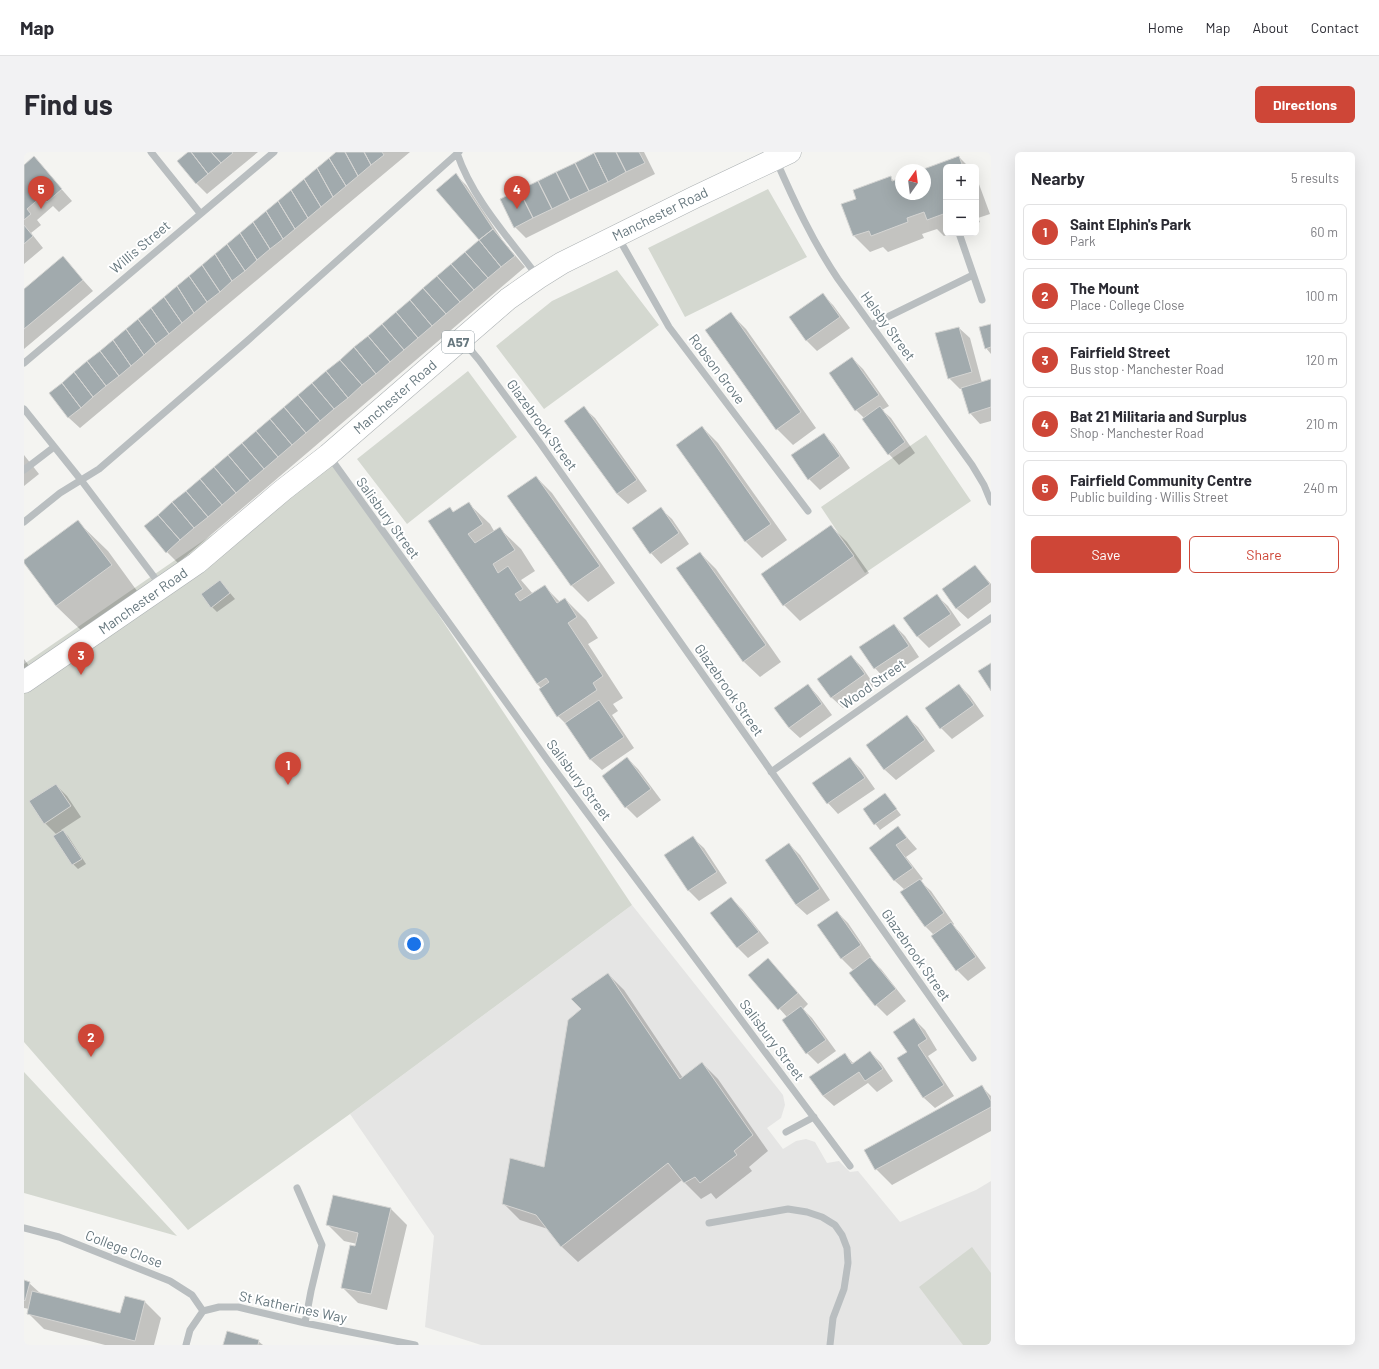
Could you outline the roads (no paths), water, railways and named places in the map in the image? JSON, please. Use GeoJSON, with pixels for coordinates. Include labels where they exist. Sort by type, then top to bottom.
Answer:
{"type":"FeatureCollection","features":[{"type":"Feature","properties":{"kind":"main road","name":"Manchester Road"},"geometry":{"type":"LineString","coordinates":[[24,682],[163,588],[197,563],[328,454],[508,299],[538,278],[562,263],[617,235],[783,155]]}},
{"type":"Feature","properties":{"kind":"street"},"geometry":{"type":"LineString","coordinates":[[151,152],[200,213]]}},
{"type":"Feature","properties":{"kind":"street","name":"Willis Street"},"geometry":{"type":"LineString","coordinates":[[24,363],[274,152]]}},
{"type":"Feature","properties":{"kind":"street"},"geometry":{"type":"LineString","coordinates":[[24,522],[60,493],[99,469],[246,342],[458,153],[462,167],[481,201],[538,278]]}},
{"type":"Feature","properties":{"kind":"street","name":"Helsby Street"},"geometry":{"type":"LineString","coordinates":[[783,155],[789,190],[821,254],[972,465],[991,502]]}},
{"type":"Feature","properties":{"kind":"street","name":"Robson Grove"},"geometry":{"type":"LineString","coordinates":[[617,235],[669,327],[808,512]]}},
{"type":"Feature","properties":{"kind":"street"},"geometry":{"type":"LineString","coordinates":[[960,236],[982,300]]}},
{"type":"Feature","properties":{"kind":"street"},"geometry":{"type":"LineString","coordinates":[[871,325],[973,275]]}},
{"type":"Feature","properties":{"kind":"street","name":"Glazebrook Street"},"geometry":{"type":"LineString","coordinates":[[461,339],[479,360],[540,443],[973,1058]]}},
{"type":"Feature","properties":{"kind":"street"},"geometry":{"type":"LineString","coordinates":[[24,409],[81,480],[163,588]]}},
{"type":"Feature","properties":{"kind":"street"},"geometry":{"type":"LineString","coordinates":[[24,470],[54,447]]}},
{"type":"Feature","properties":{"kind":"street","name":"Salisbury Street"},"geometry":{"type":"LineString","coordinates":[[328,454],[545,756],[850,1166]]}},
{"type":"Feature","properties":{"kind":"street","name":"Wood Street"},"geometry":{"type":"LineString","coordinates":[[771,772],[991,618]]}},
{"type":"Feature","properties":{"kind":"street"},"geometry":{"type":"LineString","coordinates":[[786,1132],[814,1117]]}},
{"type":"Feature","properties":{"kind":"street"},"geometry":{"type":"LineString","coordinates":[[297,1188],[322,1245],[305,1323]]}},
{"type":"Feature","properties":{"kind":"street"},"geometry":{"type":"LineString","coordinates":[[710,1223],[788,1209],[807,1212],[822,1217],[834,1225],[842,1235],[847,1248],[848,1263],[844,1290],[833,1318],[830,1345]]}},
{"type":"Feature","properties":{"kind":"street","name":"College Close"},"geometry":{"type":"LineString","coordinates":[[24,1228],[59,1237],[170,1281],[192,1295],[203,1311]]}},
{"type":"Feature","properties":{"kind":"street","name":"St Katherines Way"},"geometry":{"type":"LineString","coordinates":[[203,1311],[219,1307],[238,1307],[305,1323],[415,1345]]}},
{"type":"Feature","properties":{"kind":"street"},"geometry":{"type":"LineString","coordinates":[[186,1345],[190,1330],[203,1311]]}},
{"type":"Feature","properties":{"kind":"place","name":"Fairfield Community Centre"},"geometry":{"type":"Point","coordinates":[41,209]}},
{"type":"Feature","properties":{"kind":"place","name":"Bat 21 Militaria and Surplus"},"geometry":{"type":"Point","coordinates":[517,209]}},
{"type":"Feature","properties":{"kind":"place","name":"Fairfield Street"},"geometry":{"type":"Point","coordinates":[81,675]}},
{"type":"Feature","properties":{"kind":"place","name":"Saint Elphin's Park"},"geometry":{"type":"Point","coordinates":[288,785]}},
{"type":"Feature","properties":{"kind":"place","name":"The Mount"},"geometry":{"type":"Point","coordinates":[91,1057]}}]}
